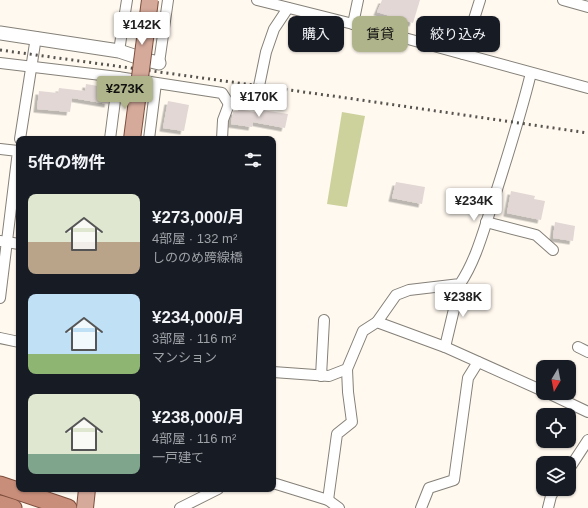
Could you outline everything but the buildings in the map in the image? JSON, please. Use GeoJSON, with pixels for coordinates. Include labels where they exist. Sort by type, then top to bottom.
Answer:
{"type":"FeatureCollection","features":[{"type":"Feature","properties":{"kind":"highway"},"geometry":{"type":"LineString","coordinates":[[0,485],[16,490]]}},
{"type":"Feature","properties":{"kind":"highway"},"geometry":{"type":"LineString","coordinates":[[21,492],[68,508]]}},
{"type":"Feature","properties":{"kind":"highway"},"geometry":{"type":"LineString","coordinates":[[0,504],[12,508]]}},
{"type":"Feature","properties":{"kind":"main road"},"geometry":{"type":"LineString","coordinates":[[132,136],[150,0]]}},
{"type":"Feature","properties":{"kind":"main road"},"geometry":{"type":"LineString","coordinates":[[85,508],[87,492]]}},
{"type":"Feature","properties":{"kind":"street"},"geometry":{"type":"LineString","coordinates":[[119,51],[127,0]]}},
{"type":"Feature","properties":{"kind":"street"},"geometry":{"type":"LineString","coordinates":[[0,33],[119,51],[146,60],[159,62],[168,0]]}},
{"type":"Feature","properties":{"kind":"street"},"geometry":{"type":"LineString","coordinates":[[257,0],[352,24]]}},
{"type":"Feature","properties":{"kind":"street"},"geometry":{"type":"LineString","coordinates":[[355,16],[358,0]]}},
{"type":"Feature","properties":{"kind":"street"},"geometry":{"type":"LineString","coordinates":[[463,54],[480,0]]}},
{"type":"Feature","properties":{"kind":"street"},"geometry":{"type":"LineString","coordinates":[[563,0],[588,6]]}},
{"type":"Feature","properties":{"kind":"street"},"geometry":{"type":"LineString","coordinates":[[222,136],[223,120],[229,104],[254,93],[259,86],[266,52],[274,29],[288,8]]}},
{"type":"Feature","properties":{"kind":"street"},"geometry":{"type":"LineString","coordinates":[[21,136],[36,38]]}},
{"type":"Feature","properties":{"kind":"street"},"geometry":{"type":"LineString","coordinates":[[408,39],[588,88]]}},
{"type":"Feature","properties":{"kind":"street"},"geometry":{"type":"LineString","coordinates":[[0,63],[118,77],[222,93],[229,104]]}},
{"type":"Feature","properties":{"kind":"street"},"geometry":{"type":"LineString","coordinates":[[445,347],[460,284],[475,255],[518,124],[531,73]]}},
{"type":"Feature","properties":{"kind":"street"},"geometry":{"type":"LineString","coordinates":[[110,136],[118,77]]}},
{"type":"Feature","properties":{"kind":"street"},"geometry":{"type":"LineString","coordinates":[[149,136],[156,83]]}},
{"type":"Feature","properties":{"kind":"street"},"geometry":{"type":"LineString","coordinates":[[0,149],[16,148]]}},
{"type":"Feature","properties":{"kind":"street"},"geometry":{"type":"LineString","coordinates":[[0,298],[4,242],[16,161]]}},
{"type":"Feature","properties":{"kind":"street"},"geometry":{"type":"LineString","coordinates":[[486,222],[536,235],[553,250]]}},
{"type":"Feature","properties":{"kind":"street"},"geometry":{"type":"LineString","coordinates":[[4,242],[16,244]]}},
{"type":"Feature","properties":{"kind":"street"},"geometry":{"type":"LineString","coordinates":[[328,500],[337,434],[352,422],[347,369],[363,331],[377,322],[396,295],[409,290],[460,284]]}},
{"type":"Feature","properties":{"kind":"street"},"geometry":{"type":"LineString","coordinates":[[321,376],[324,320]]}},
{"type":"Feature","properties":{"kind":"street"},"geometry":{"type":"LineString","coordinates":[[377,322],[445,347],[536,388]]}},
{"type":"Feature","properties":{"kind":"street"},"geometry":{"type":"LineString","coordinates":[[0,338],[16,341]]}},
{"type":"Feature","properties":{"kind":"street"},"geometry":{"type":"LineString","coordinates":[[578,348],[588,352]]}},
{"type":"Feature","properties":{"kind":"street"},"geometry":{"type":"LineString","coordinates":[[421,508],[429,488],[454,480],[468,378],[478,362]]}},
{"type":"Feature","properties":{"kind":"street"},"geometry":{"type":"LineString","coordinates":[[276,372],[329,376],[347,369]]}},
{"type":"Feature","properties":{"kind":"street"},"geometry":{"type":"LineString","coordinates":[[563,400],[588,412]]}},
{"type":"Feature","properties":{"kind":"street"},"geometry":{"type":"LineString","coordinates":[[576,458],[588,440]]}},
{"type":"Feature","properties":{"kind":"street"},"geometry":{"type":"LineString","coordinates":[[276,484],[328,500],[340,508]]}},
{"type":"Feature","properties":{"kind":"street"},"geometry":{"type":"LineString","coordinates":[[180,508],[212,492]]}},
{"type":"Feature","properties":{"kind":"street"},"geometry":{"type":"LineString","coordinates":[[548,508],[551,496]]}},
{"type":"Feature","properties":{"kind":"green space"},"geometry":{"type":"Polygon","coordinates":[[[342,112],[365,116],[347,207],[327,204],[342,112]]]}},
{"type":"Feature","properties":{"kind":"railway"},"geometry":{"type":"LineString","coordinates":[[0,50],[588,133]]}}]}
